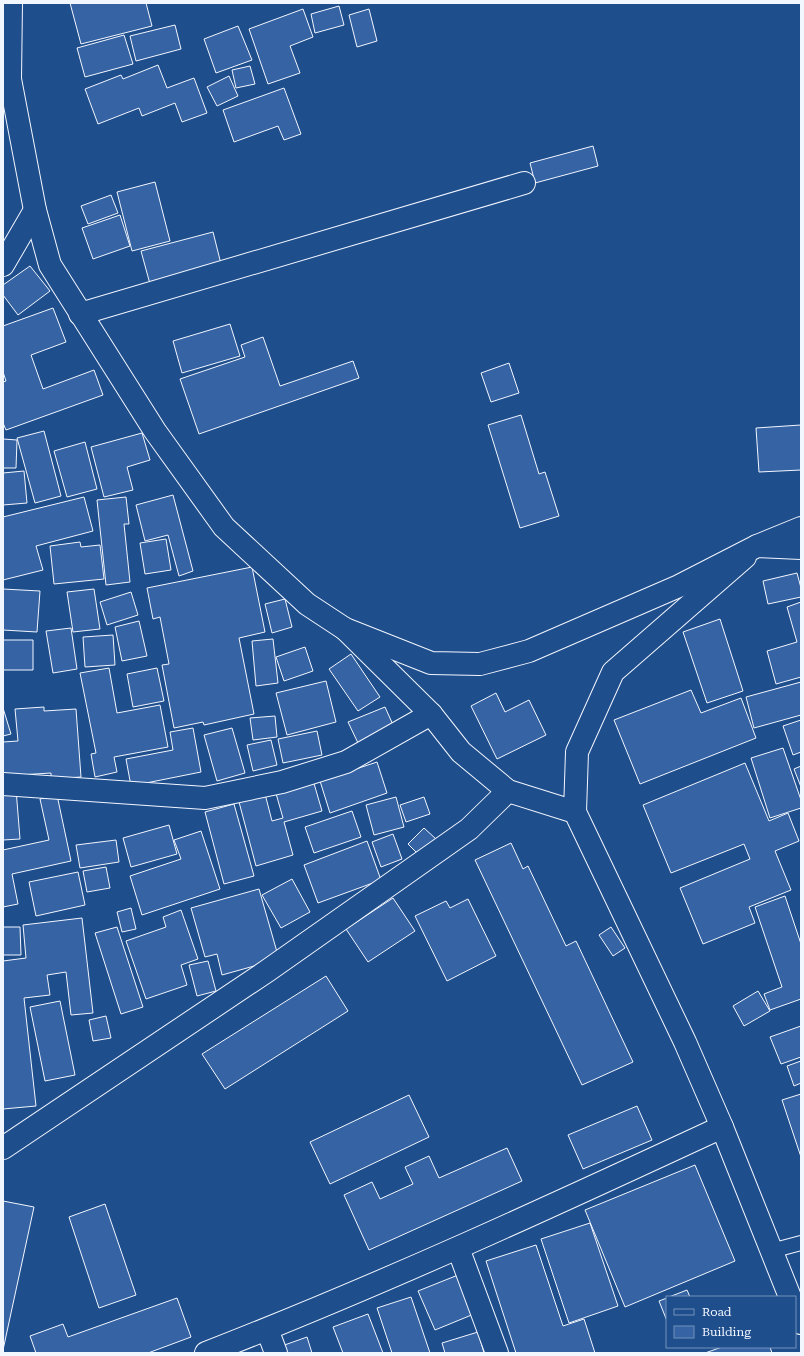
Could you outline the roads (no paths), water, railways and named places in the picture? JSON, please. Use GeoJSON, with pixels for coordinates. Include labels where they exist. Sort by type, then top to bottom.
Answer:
{"type":"FeatureCollection","features":[{"type":"Feature","properties":{"kind":"street"},"geometry":{"type":"LineString","coordinates":[[11,3],[10,79],[35,210],[50,265],[155,431],[224,527],[307,604],[345,629],[431,714],[461,752],[508,791],[575,812]]}},
{"type":"Feature","properties":{"kind":"street"},"geometry":{"type":"LineString","coordinates":[[80,314],[524,183]]}},
{"type":"Feature","properties":{"kind":"street"},"geometry":{"type":"LineString","coordinates":[[3,265],[35,210]]}},
{"type":"Feature","properties":{"kind":"street"},"geometry":{"type":"LineString","coordinates":[[345,629],[430,663],[480,664],[529,651],[679,586],[757,546],[801,528]]}},
{"type":"Feature","properties":{"kind":"street"},"geometry":{"type":"LineString","coordinates":[[790,1296],[722,1126],[685,1042],[575,812],[577,752],[613,672],[757,546],[801,548]]}},
{"type":"Feature","properties":{"kind":"street"},"geometry":{"type":"LineString","coordinates":[[3,784],[205,798],[282,782],[346,762],[431,714]]}},
{"type":"Feature","properties":{"kind":"street"},"geometry":{"type":"LineString","coordinates":[[3,1148],[260,976],[462,834],[508,791]]}},
{"type":"Feature","properties":{"kind":"street"},"geometry":{"type":"LineString","coordinates":[[206,1353],[314,1311],[458,1248],[562,1202],[722,1126]]}},
{"type":"Feature","properties":{"kind":"street"},"geometry":{"type":"LineString","coordinates":[[458,1248],[497,1353]]}},
{"type":"Feature","properties":{"kind":"street"},"geometry":{"type":"LineString","coordinates":[[796,1310],[801,1323]]}},
{"type":"Feature","properties":{"kind":"street"},"geometry":{"type":"LineString","coordinates":[[267,1329],[276,1353]]}},
{"type":"Feature","properties":{"kind":"lane"},"geometry":{"type":"LineString","coordinates":[[771,1251],[801,1243]]}}]}
